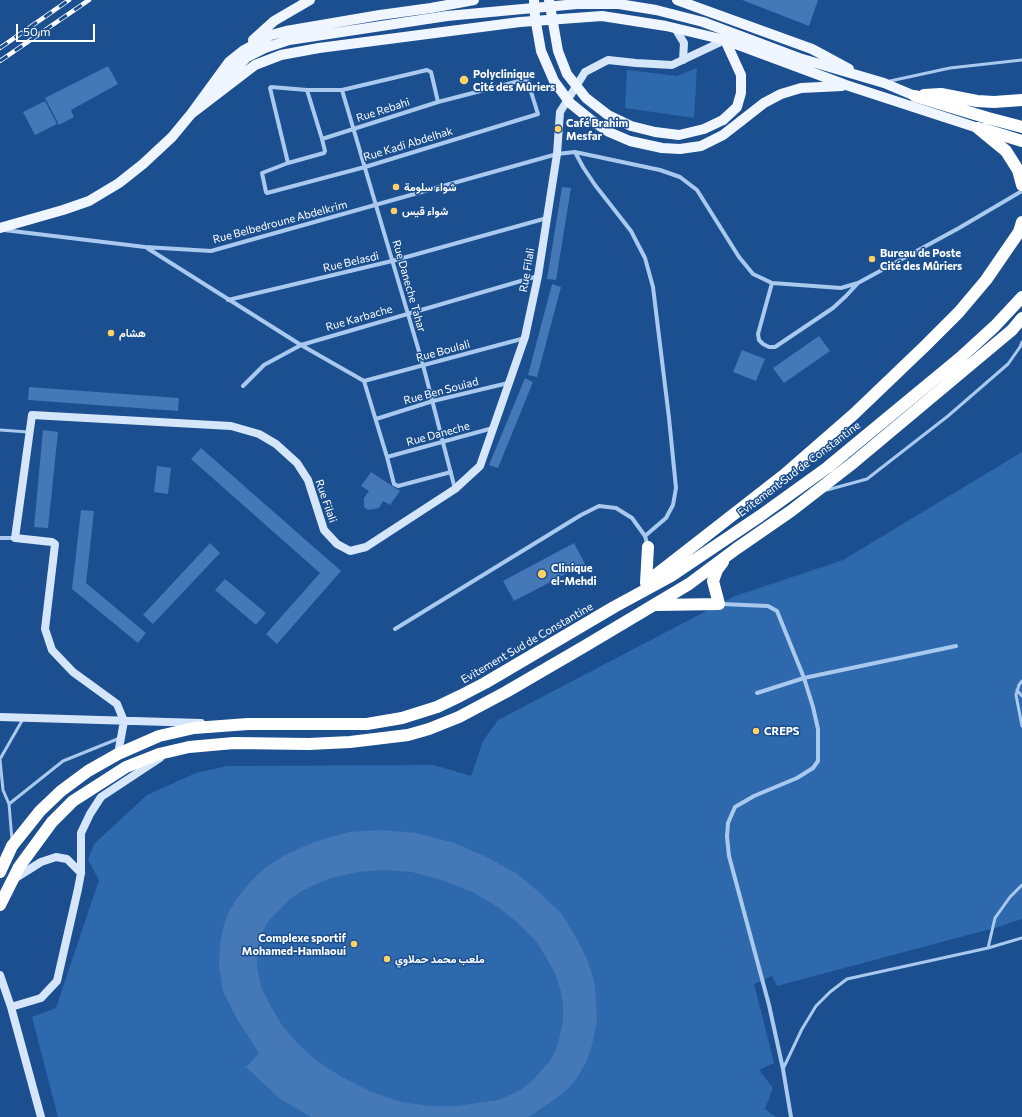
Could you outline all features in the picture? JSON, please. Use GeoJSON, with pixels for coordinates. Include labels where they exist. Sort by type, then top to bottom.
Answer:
{"type":"FeatureCollection","features":[{"type":"Feature","properties":{"kind":"highway"},"geometry":{"type":"LineString","coordinates":[[916,96],[941,94],[977,101],[994,102],[1022,100]]}},
{"type":"Feature","properties":{"kind":"highway"},"geometry":{"type":"LineString","coordinates":[[916,96],[1022,127]]}},
{"type":"Feature","properties":{"kind":"highway"},"geometry":{"type":"LineString","coordinates":[[978,128],[1022,141]]}},
{"type":"Feature","properties":{"kind":"highway"},"geometry":{"type":"LineString","coordinates":[[978,128],[1006,151],[1018,170],[1022,185]]}},
{"type":"Feature","properties":{"kind":"highway"},"geometry":{"type":"LineString","coordinates":[[614,607],[784,475],[854,414],[959,312],[986,280],[1019,232],[1022,222]]}},
{"type":"Feature","properties":{"kind":"highway","name":"Evitement Sud de Constantine"},"geometry":{"type":"LineString","coordinates":[[0,872],[12,846],[40,811],[61,791],[88,771],[118,754],[159,736],[194,728],[248,724],[366,724],[402,718],[437,707],[466,693],[558,641],[614,607],[671,576],[760,516],[828,467],[960,358],[996,326],[1022,298]]}},
{"type":"Feature","properties":{"kind":"highway"},"geometry":{"type":"LineString","coordinates":[[0,905],[23,862],[48,828],[73,801],[126,767],[167,752],[189,747],[234,743],[309,744],[382,739],[429,729],[459,717],[506,692],[689,584],[854,463],[1012,330],[1022,318]]}},
{"type":"Feature","properties":{"kind":"highway"},"geometry":{"type":"LineString","coordinates":[[647,542],[657,563],[670,565]]}},
{"type":"Feature","properties":{"kind":"highway"},"geometry":{"type":"LineString","coordinates":[[646,583],[647,542]]}},
{"type":"Feature","properties":{"kind":"highway"},"geometry":{"type":"LineString","coordinates":[[654,605],[719,604],[714,587],[714,575],[720,565],[736,549]]}},
{"type":"Feature","properties":{"kind":"main road"},"geometry":{"type":"LineString","coordinates":[[0,229],[69,208],[89,200],[119,183],[143,164],[172,137],[191,114],[228,62],[244,50],[274,21],[310,0]]}},
{"type":"Feature","properties":{"kind":"main road"},"geometry":{"type":"LineString","coordinates":[[244,50],[271,35],[286,30],[474,0]]}},
{"type":"Feature","properties":{"kind":"main road"},"geometry":{"type":"LineString","coordinates":[[534,0],[535,17],[541,51],[554,81],[570,103],[591,120],[609,132],[630,141],[662,148],[680,149],[701,146],[723,135],[764,103],[780,94],[802,88],[846,85]]}},
{"type":"Feature","properties":{"kind":"main road"},"geometry":{"type":"LineString","coordinates":[[549,0],[558,51],[567,74],[586,98],[608,116],[630,126],[655,132],[679,135],[704,129],[723,120],[736,107],[741,93],[741,75],[725,40]]}},
{"type":"Feature","properties":{"kind":"main road"},"geometry":{"type":"LineString","coordinates":[[677,0],[812,49],[856,74],[916,96]]}},
{"type":"Feature","properties":{"kind":"main road"},"geometry":{"type":"LineString","coordinates":[[191,114],[247,57],[265,48],[289,40],[447,16],[578,4],[619,4],[656,10],[703,22],[799,58],[870,78]]}},
{"type":"Feature","properties":{"kind":"main road"},"geometry":{"type":"LineString","coordinates":[[191,114],[234,80],[255,66],[281,56],[319,48],[520,22],[602,16],[635,20],[725,40],[846,85],[978,128]]}},
{"type":"Feature","properties":{"kind":"street"},"geometry":{"type":"LineString","coordinates":[[675,28],[684,43],[683,60]]}},
{"type":"Feature","properties":{"kind":"street","name":"Rue Filali"},"geometry":{"type":"LineString","coordinates":[[15,538],[29,432],[32,416],[34,414],[230,426],[259,434],[276,444],[297,463],[308,480],[324,530],[337,544],[350,551],[366,547],[455,489],[480,466],[525,337],[538,276],[557,154],[560,112],[585,72],[608,60],[672,65],[725,40]]}},
{"type":"Feature","properties":{"kind":"street"},"geometry":{"type":"LineString","coordinates":[[307,90],[325,151],[324,153],[288,163],[270,87],[307,90],[342,90],[428,70],[431,72],[438,102]]}},
{"type":"Feature","properties":{"kind":"street","name":"Rue Rebahi"},"geometry":{"type":"LineString","coordinates":[[322,139],[438,102],[527,79]]}},
{"type":"Feature","properties":{"kind":"street","name":"Rue Kadi Abdelhak"},"geometry":{"type":"LineString","coordinates":[[288,163],[262,173],[266,192],[268,193],[365,167],[538,114],[527,79]]}},
{"type":"Feature","properties":{"kind":"street","name":"Rue Daneche Tahar"},"geometry":{"type":"LineString","coordinates":[[342,90],[423,365],[455,489]]}},
{"type":"Feature","properties":{"kind":"street"},"geometry":{"type":"LineString","coordinates":[[395,629],[581,515],[599,506],[616,508],[632,518],[647,542],[666,518],[673,505],[676,488],[669,418],[653,287],[645,258],[631,231],[595,184],[575,152]]}},
{"type":"Feature","properties":{"kind":"street","name":"Rue Belbedroune Abdelkrim"},"geometry":{"type":"LineString","coordinates":[[0,229],[145,247],[211,251],[557,154],[575,152],[660,170],[680,177],[697,190],[740,257],[754,274],[772,283]]}},
{"type":"Feature","properties":{"kind":"street"},"geometry":{"type":"LineString","coordinates":[[858,283],[833,308],[775,347],[769,347],[759,340],[758,334],[772,283],[841,288],[858,283],[959,228],[1022,190]]}},
{"type":"Feature","properties":{"kind":"street","name":"Rue Belasdi"},"geometry":{"type":"LineString","coordinates":[[228,300],[392,261],[547,217]]}},
{"type":"Feature","properties":{"kind":"street"},"geometry":{"type":"LineString","coordinates":[[145,247],[228,300],[364,381],[388,457],[394,484],[398,486],[451,472]]}},
{"type":"Feature","properties":{"kind":"street","name":"Rue Karbache"},"geometry":{"type":"LineString","coordinates":[[243,386],[264,365],[301,344],[538,276]]}},
{"type":"Feature","properties":{"kind":"street","name":"Rue Boulali"},"geometry":{"type":"LineString","coordinates":[[364,381],[525,337]]}},
{"type":"Feature","properties":{"kind":"street","name":"Rue Ben Souiad"},"geometry":{"type":"LineString","coordinates":[[376,419],[433,402],[510,382]]}},
{"type":"Feature","properties":{"kind":"street","name":"Rue Daneche"},"geometry":{"type":"LineString","coordinates":[[388,457],[494,428]]}},
{"type":"Feature","properties":{"kind":"street"},"geometry":{"type":"LineString","coordinates":[[0,538],[52,542],[55,544],[45,629],[52,650],[73,672],[117,704],[124,720],[118,754]]}},
{"type":"Feature","properties":{"kind":"street"},"geometry":{"type":"LineString","coordinates":[[719,604],[768,606],[777,611],[804,678],[818,729],[818,761],[813,768],[797,778],[754,796],[735,807],[728,823],[727,837],[729,856],[769,1004],[783,1069],[791,1117]]}},
{"type":"Feature","properties":{"kind":"street"},"geometry":{"type":"LineString","coordinates":[[757,693],[804,678],[956,646]]}},
{"type":"Feature","properties":{"kind":"street"},"geometry":{"type":"LineString","coordinates":[[0,717],[248,724]]}},
{"type":"Feature","properties":{"kind":"street"},"geometry":{"type":"LineString","coordinates":[[11,1007],[41,998],[57,981],[81,873],[80,833],[90,814],[101,797],[146,768],[167,752]]}},
{"type":"Feature","properties":{"kind":"street"},"geometry":{"type":"LineString","coordinates":[[11,882],[41,862],[56,857],[68,859],[81,873]]}},
{"type":"Feature","properties":{"kind":"street"},"geometry":{"type":"LineString","coordinates":[[0,975],[11,1007],[41,1117]]}},
{"type":"Feature","properties":{"kind":"lane"},"geometry":{"type":"LineString","coordinates":[[884,83],[950,68],[1022,60]]}},
{"type":"Feature","properties":{"kind":"lane"},"geometry":{"type":"LineString","coordinates":[[815,492],[867,479],[948,416],[1008,364],[1022,342]]}},
{"type":"Feature","properties":{"kind":"lane"},"geometry":{"type":"LineString","coordinates":[[0,430],[29,432]]}},
{"type":"Feature","properties":{"kind":"lane"},"geometry":{"type":"LineString","coordinates":[[1022,682],[1019,685],[1016,695],[1022,726]]}},
{"type":"Feature","properties":{"kind":"lane"},"geometry":{"type":"LineString","coordinates":[[1017,690],[1022,696]]}},
{"type":"Feature","properties":{"kind":"lane"},"geometry":{"type":"LineString","coordinates":[[12,846],[9,804],[4,790],[0,759],[24,718]]}},
{"type":"Feature","properties":{"kind":"lane"},"geometry":{"type":"LineString","coordinates":[[9,804],[63,762],[121,737]]}},
{"type":"Feature","properties":{"kind":"lane"},"geometry":{"type":"LineString","coordinates":[[988,948],[995,918],[1010,897],[1022,885]]}},
{"type":"Feature","properties":{"kind":"lane"},"geometry":{"type":"LineString","coordinates":[[783,1069],[802,1029],[816,1006],[830,992],[847,979],[988,948],[1022,938]]}},
{"type":"Feature","properties":{"kind":"shaded area"},"geometry":{"type":"Polygon","coordinates":[[[697,68],[694,118],[625,108],[627,70],[677,76],[697,68]]]}},
{"type":"Feature","properties":{"kind":"shaded area"},"geometry":{"type":"Polygon","coordinates":[[[1022,452],[1022,919],[998,927],[777,986],[772,976],[754,984],[774,1063],[759,1070],[773,1088],[765,1109],[776,1117],[58,1117],[32,1017],[56,1008],[99,880],[88,860],[94,844],[147,795],[196,773],[227,766],[434,765],[471,776],[483,741],[498,720],[735,596],[843,560],[1022,452]]]}},
{"type":"Feature","properties":{"kind":"building"},"geometry":{"type":"Polygon","coordinates":[[[742,0],[818,0],[809,26],[742,0]]]}},
{"type":"Feature","properties":{"kind":"building"},"geometry":{"type":"Polygon","coordinates":[[[108,66],[118,84],[71,110],[74,117],[59,125],[45,98],[108,66]]]}},
{"type":"Feature","properties":{"kind":"building"},"geometry":{"type":"Polygon","coordinates":[[[45,101],[57,124],[35,135],[23,112],[45,101]]]}},
{"type":"Feature","properties":{"kind":"building"},"geometry":{"type":"Polygon","coordinates":[[[562,187],[571,188],[556,280],[547,279],[562,187]]]}},
{"type":"Feature","properties":{"kind":"building"},"geometry":{"type":"Polygon","coordinates":[[[552,284],[561,287],[537,377],[528,375],[552,284]]]}},
{"type":"Feature","properties":{"kind":"building"},"geometry":{"type":"Polygon","coordinates":[[[819,336],[830,351],[784,383],[773,368],[819,336]]]}},
{"type":"Feature","properties":{"kind":"building"},"geometry":{"type":"Polygon","coordinates":[[[742,350],[765,359],[756,381],[733,372],[742,350]]]}},
{"type":"Feature","properties":{"kind":"building"},"geometry":{"type":"Polygon","coordinates":[[[525,378],[533,382],[498,468],[489,465],[525,378]]]}},
{"type":"Feature","properties":{"kind":"building"},"geometry":{"type":"Polygon","coordinates":[[[29,387],[179,398],[178,411],[28,400],[29,387]]]}},
{"type":"Feature","properties":{"kind":"building"},"geometry":{"type":"Polygon","coordinates":[[[43,430],[58,432],[48,528],[34,527],[43,430]]]}},
{"type":"Feature","properties":{"kind":"building"},"geometry":{"type":"Polygon","coordinates":[[[201,448],[341,571],[277,644],[266,634],[320,573],[191,459],[201,448]]]}},
{"type":"Feature","properties":{"kind":"building"},"geometry":{"type":"Polygon","coordinates":[[[157,466],[171,468],[168,494],[154,492],[157,466]]]}},
{"type":"Feature","properties":{"kind":"building"},"geometry":{"type":"Polygon","coordinates":[[[371,472],[400,491],[390,505],[383,501],[379,508],[368,510],[364,507],[364,498],[369,491],[361,486],[371,472]]]}},
{"type":"Feature","properties":{"kind":"building"},"geometry":{"type":"Polygon","coordinates":[[[81,510],[94,511],[86,583],[146,633],[138,643],[72,589],[81,510]]]}},
{"type":"Feature","properties":{"kind":"building"},"geometry":{"type":"Polygon","coordinates":[[[210,543],[220,553],[153,624],[143,615],[210,543]]]}},
{"type":"Feature","properties":{"kind":"building"},"geometry":{"type":"Polygon","coordinates":[[[574,543],[585,564],[514,601],[503,581],[574,543]]]}},
{"type":"Feature","properties":{"kind":"building"},"geometry":{"type":"Polygon","coordinates":[[[225,579],[266,613],[256,625],[215,590],[225,579]]]}},
{"type":"Feature","properties":{"kind":"building"},"geometry":{"type":"Polygon","coordinates":[[[382,830],[416,833],[455,843],[516,873],[562,914],[587,959],[594,980],[597,1020],[592,1045],[586,1063],[575,1081],[562,1094],[527,1117],[311,1117],[279,1098],[246,1067],[259,1053],[237,1019],[223,991],[219,966],[220,944],[223,928],[229,911],[251,881],[266,867],[285,855],[314,842],[349,832],[382,830]],[[384,870],[357,872],[328,879],[304,890],[290,899],[269,920],[259,941],[257,967],[261,986],[270,1005],[282,1025],[298,1044],[317,1061],[342,1077],[369,1091],[401,1102],[429,1106],[456,1106],[498,1100],[517,1092],[530,1083],[549,1062],[555,1052],[563,1021],[561,992],[556,976],[536,941],[518,923],[498,907],[472,892],[445,881],[412,872],[384,870]]]}},
{"type":"Feature","properties":{"kind":"railway"},"geometry":{"type":"LineString","coordinates":[[0,48],[69,0]]}},
{"type":"Feature","properties":{"kind":"railway"},"geometry":{"type":"LineString","coordinates":[[0,61],[89,0]]}},
{"type":"Feature","properties":{"kind":"place","name":"Polyclinique Cité des Mûriers"},"geometry":{"type":"Point","coordinates":[464,80]}},
{"type":"Feature","properties":{"kind":"place","name":"Café Brahim Mesfar"},"geometry":{"type":"Point","coordinates":[558,129]}},
{"type":"Feature","properties":{"kind":"place","name":"شواء سلومة"},"geometry":{"type":"Point","coordinates":[396,187]}},
{"type":"Feature","properties":{"kind":"place","name":"شواء قيس"},"geometry":{"type":"Point","coordinates":[394,211]}},
{"type":"Feature","properties":{"kind":"place","name":"Bureau de Poste Cité des Mûriers"},"geometry":{"type":"Point","coordinates":[872,259]}},
{"type":"Feature","properties":{"kind":"place","name":"هشام"},"geometry":{"type":"Point","coordinates":[111,333]}},
{"type":"Feature","properties":{"kind":"place","name":"Clinique el-Mehdi"},"geometry":{"type":"Point","coordinates":[542,574]}},
{"type":"Feature","properties":{"kind":"place","name":"CREPS"},"geometry":{"type":"Point","coordinates":[756,731]}},
{"type":"Feature","properties":{"kind":"place","name":"Complexe sportif Mohamed-Hamlaoui"},"geometry":{"type":"Point","coordinates":[354,944]}},
{"type":"Feature","properties":{"kind":"place","name":"ملعب محمد حملاوي"},"geometry":{"type":"Point","coordinates":[387,959]}}]}
